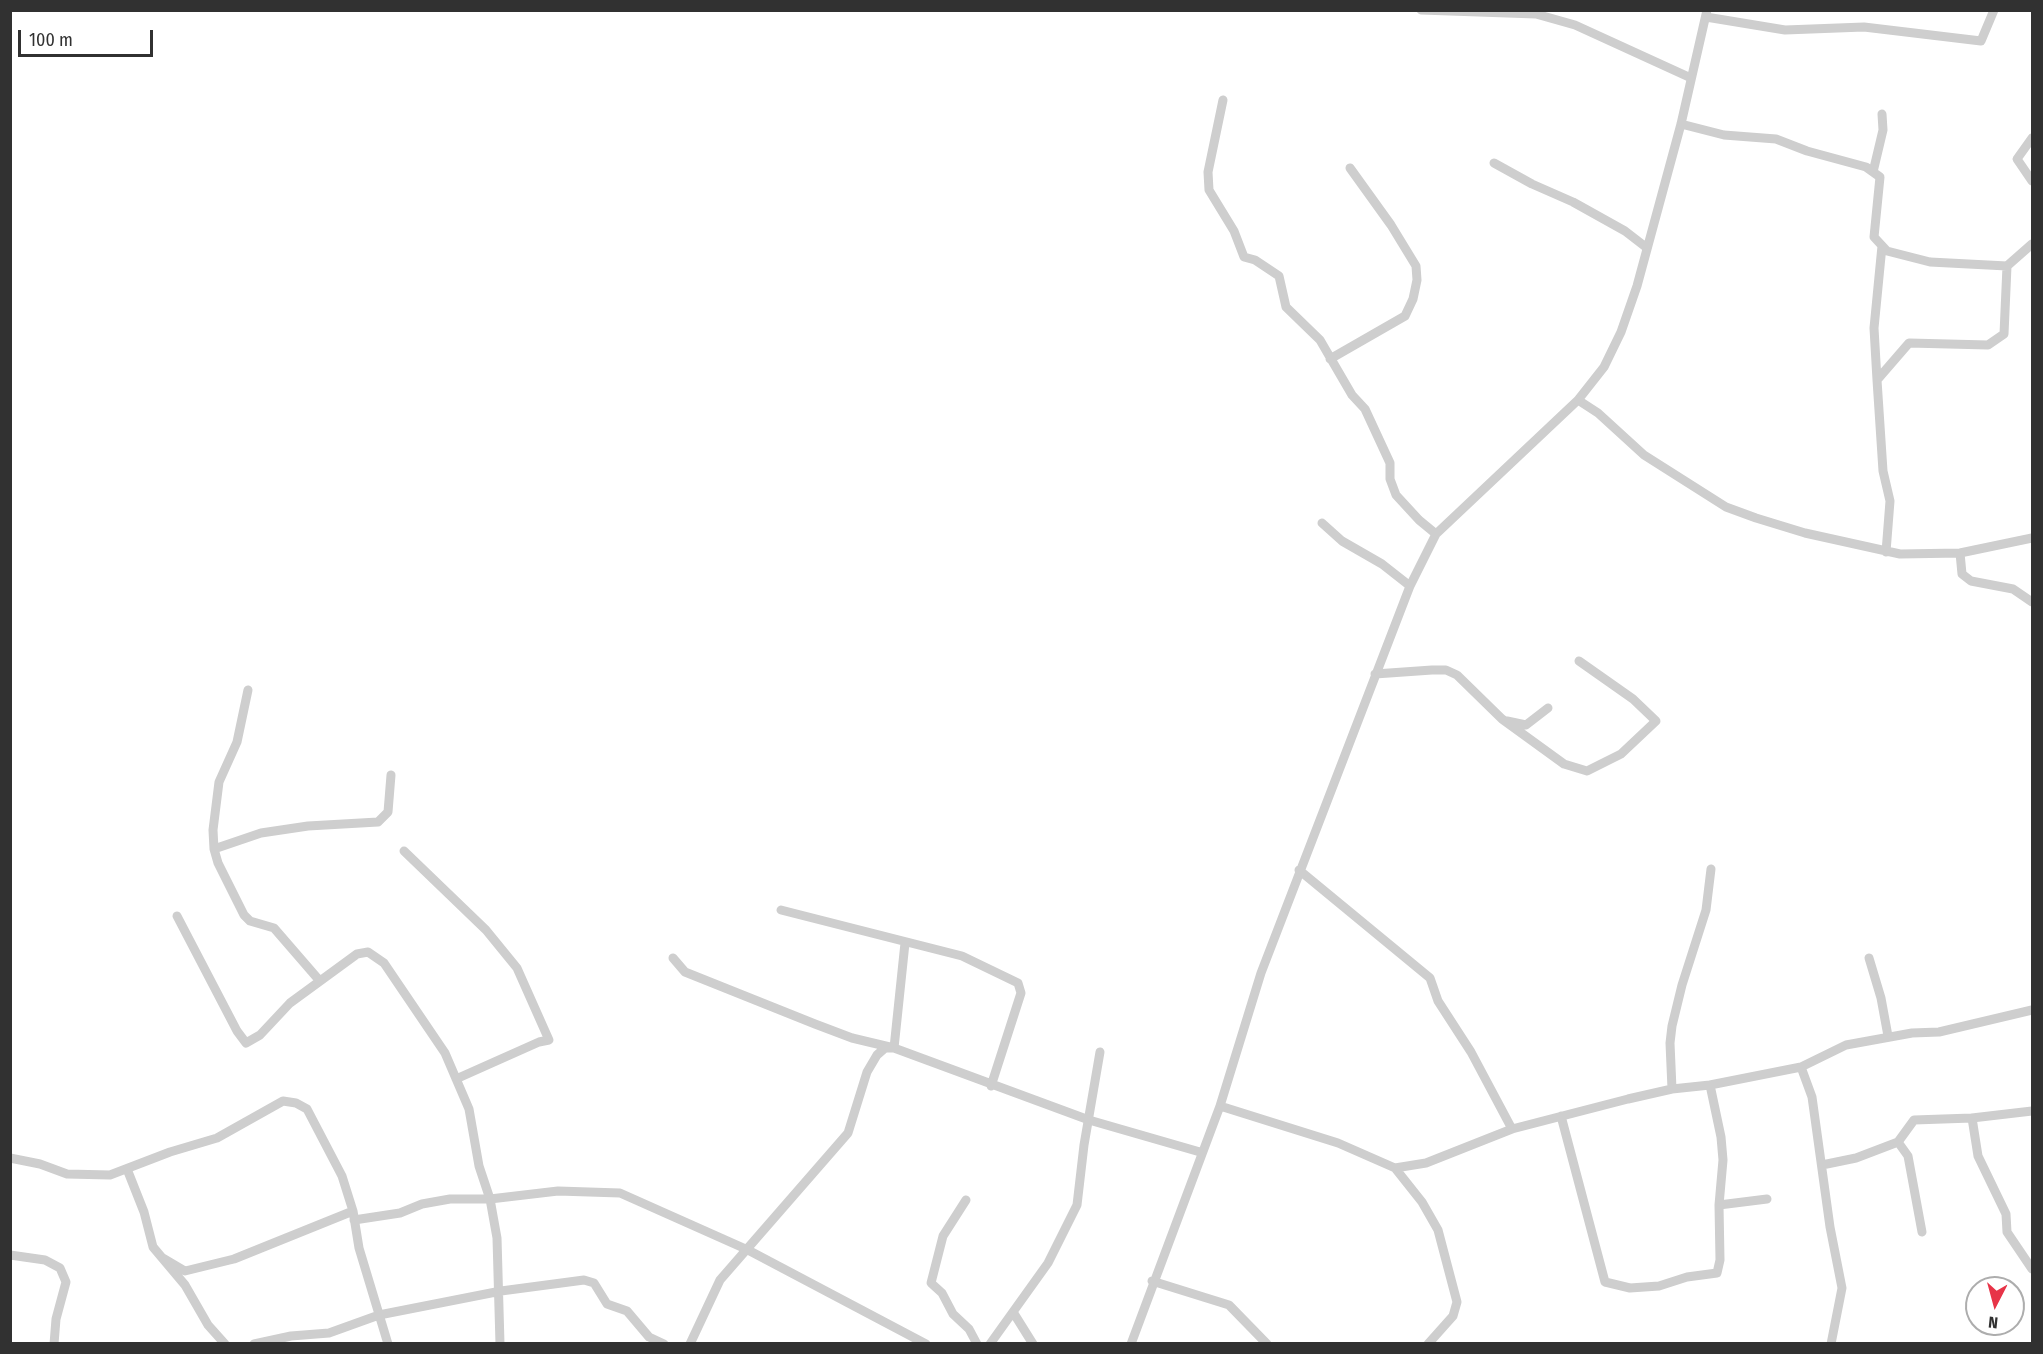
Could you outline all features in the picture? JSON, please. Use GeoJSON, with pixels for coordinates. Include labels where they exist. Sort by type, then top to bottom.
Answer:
{"type":"FeatureCollection","features":[{"type":"Feature","properties":{"kind":"street"},"geometry":{"type":"LineString","coordinates":[[1421,10],[1536,14],[1575,25],[1691,78]]}},
{"type":"Feature","properties":{"kind":"street"},"geometry":{"type":"LineString","coordinates":[[1131,1344],[1200,1152],[1220,1106],[1261,973],[1410,586],[1436,534],[1578,400],[1604,367],[1621,332],[1681,124],[1706,14],[1785,30],[1864,27],[1981,41],[1994,10]]}},
{"type":"Feature","properties":{"kind":"street"},"geometry":{"type":"LineString","coordinates":[[1223,100],[1208,172],[1209,190],[1234,231],[1244,257],[1255,260],[1279,276],[1286,307],[1320,340],[1376,429],[1390,462],[1390,479],[1396,495],[1419,520],[1436,534]]}},
{"type":"Feature","properties":{"kind":"street"},"geometry":{"type":"LineString","coordinates":[[1873,172],[1883,130],[1882,114]]}},
{"type":"Feature","properties":{"kind":"street"},"geometry":{"type":"LineString","coordinates":[[1681,124],[1724,135],[1776,140],[1807,151],[1866,166],[1880,177],[1874,237],[1887,251],[1930,262],[2007,266],[2032,244]]}},
{"type":"Feature","properties":{"kind":"street"},"geometry":{"type":"LineString","coordinates":[[2032,138],[2017,159],[2032,181]]}},
{"type":"Feature","properties":{"kind":"street"},"geometry":{"type":"LineString","coordinates":[[1494,163],[1625,231],[1647,248]]}},
{"type":"Feature","properties":{"kind":"street"},"geometry":{"type":"LineString","coordinates":[[1330,359],[1405,316],[1413,299],[1417,280],[1416,266],[1391,225],[1350,168]]}},
{"type":"Feature","properties":{"kind":"street"},"geometry":{"type":"LineString","coordinates":[[1882,246],[1874,328],[1883,471],[1890,501],[1886,552]]}},
{"type":"Feature","properties":{"kind":"street"},"geometry":{"type":"LineString","coordinates":[[1877,380],[1909,343],[1988,345],[2004,334],[2007,266]]}},
{"type":"Feature","properties":{"kind":"street"},"geometry":{"type":"LineString","coordinates":[[1578,400],[1598,413],[1644,455],[1726,507],[1805,533],[1900,554],[1960,553],[2032,537]]}},
{"type":"Feature","properties":{"kind":"street"},"geometry":{"type":"LineString","coordinates":[[1322,523],[1342,541],[1382,564],[1410,586]]}},
{"type":"Feature","properties":{"kind":"street"},"geometry":{"type":"LineString","coordinates":[[1960,553],[1962,574],[1971,580],[2013,589],[2032,602]]}},
{"type":"Feature","properties":{"kind":"street"},"geometry":{"type":"LineString","coordinates":[[1375,675],[1446,670],[1457,675],[1502,719],[1564,764],[1587,771],[1622,754],[1656,721],[1633,699],[1579,661]]}},
{"type":"Feature","properties":{"kind":"street"},"geometry":{"type":"LineString","coordinates":[[248,690],[237,742],[219,782],[213,830],[214,849],[218,863],[244,915],[250,921],[274,928],[320,980]]}},
{"type":"Feature","properties":{"kind":"street"},"geometry":{"type":"LineString","coordinates":[[1502,719],[1526,725],[1548,708]]}},
{"type":"Feature","properties":{"kind":"street"},"geometry":{"type":"LineString","coordinates":[[214,849],[261,833],[308,826],[378,822],[388,812],[391,776]]}},
{"type":"Feature","properties":{"kind":"street"},"geometry":{"type":"LineString","coordinates":[[404,851],[486,930],[518,968],[549,1040],[539,1042],[456,1080]]}},
{"type":"Feature","properties":{"kind":"street"},"geometry":{"type":"LineString","coordinates":[[1672,1089],[1670,1043],[1672,1026],[1682,984],[1706,910],[1712,869]]}},
{"type":"Feature","properties":{"kind":"street"},"geometry":{"type":"LineString","coordinates":[[1299,870],[1430,978],[1438,1001],[1471,1052],[1512,1129]]}},
{"type":"Feature","properties":{"kind":"street"},"geometry":{"type":"LineString","coordinates":[[781,909],[962,956],[1018,983],[1021,988],[991,1086]]}},
{"type":"Feature","properties":{"kind":"street"},"geometry":{"type":"LineString","coordinates":[[177,916],[237,1031],[246,1043],[260,1035],[290,1003],[357,954],[368,952],[377,956],[445,1053],[469,1109],[479,1166],[490,1199],[497,1238],[496,1292],[500,1344]]}},
{"type":"Feature","properties":{"kind":"street"},"geometry":{"type":"LineString","coordinates":[[894,1048],[906,943]]}},
{"type":"Feature","properties":{"kind":"street"},"geometry":{"type":"LineString","coordinates":[[673,958],[685,972],[814,1024],[894,1048],[991,1086],[1089,1120],[1200,1152]]}},
{"type":"Feature","properties":{"kind":"street"},"geometry":{"type":"LineString","coordinates":[[1869,958],[1881,998],[1888,1036]]}},
{"type":"Feature","properties":{"kind":"street"},"geometry":{"type":"LineString","coordinates":[[1395,1168],[1426,1163],[1512,1129],[1561,1116],[1672,1089],[1710,1086],[1801,1067],[1846,1045],[1888,1036],[1939,1032],[2032,1010]]}},
{"type":"Feature","properties":{"kind":"street"},"geometry":{"type":"LineString","coordinates":[[690,1344],[720,1280],[748,1251],[848,1132],[867,1072],[877,1055],[885,1048],[894,1048]]}},
{"type":"Feature","properties":{"kind":"street"},"geometry":{"type":"LineString","coordinates":[[990,1344],[1048,1263],[1077,1205],[1084,1145],[1100,1052]]}},
{"type":"Feature","properties":{"kind":"street"},"geometry":{"type":"LineString","coordinates":[[1801,1067],[1812,1097],[1830,1227],[1842,1288],[1831,1344]]}},
{"type":"Feature","properties":{"kind":"street"},"geometry":{"type":"LineString","coordinates":[[1561,1116],[1605,1282],[1630,1288],[1659,1286],[1687,1277],[1717,1273],[1720,1260],[1721,1137],[1710,1086]]}},
{"type":"Feature","properties":{"kind":"street"},"geometry":{"type":"LineString","coordinates":[[10,1158],[40,1164],[67,1174],[92,1177],[126,1170],[170,1152],[217,1138],[283,1101],[296,1103],[307,1109],[342,1176],[359,1248],[388,1344]]}},
{"type":"Feature","properties":{"kind":"street"},"geometry":{"type":"LineString","coordinates":[[1220,1106],[1338,1143],[1395,1168],[1422,1202],[1437,1230],[1457,1302],[1453,1316],[1428,1344]]}},
{"type":"Feature","properties":{"kind":"street"},"geometry":{"type":"LineString","coordinates":[[1822,1165],[1856,1158],[1898,1142],[1914,1120],[1972,1118],[2032,1110]]}},
{"type":"Feature","properties":{"kind":"street"},"geometry":{"type":"LineString","coordinates":[[1972,1118],[1978,1156],[2006,1214],[2007,1232],[2032,1269]]}},
{"type":"Feature","properties":{"kind":"street"},"geometry":{"type":"LineString","coordinates":[[1898,1142],[1908,1156],[1922,1232]]}},
{"type":"Feature","properties":{"kind":"street"},"geometry":{"type":"LineString","coordinates":[[126,1170],[141,1204],[153,1247],[185,1285],[208,1325],[225,1344]]}},
{"type":"Feature","properties":{"kind":"street"},"geometry":{"type":"LineString","coordinates":[[163,1258],[185,1271],[214,1264],[353,1216],[400,1213],[422,1204],[450,1199],[490,1199],[558,1191],[620,1193],[680,1217],[926,1344]]}},
{"type":"Feature","properties":{"kind":"street"},"geometry":{"type":"LineString","coordinates":[[1719,1205],[1767,1199]]}},
{"type":"Feature","properties":{"kind":"street"},"geometry":{"type":"LineString","coordinates":[[966,1200],[943,1236],[931,1283],[942,1293],[953,1314],[969,1329],[977,1344]]}},
{"type":"Feature","properties":{"kind":"street"},"geometry":{"type":"LineString","coordinates":[[10,1255],[45,1260],[60,1268],[66,1282],[56,1319],[54,1344]]}},
{"type":"Feature","properties":{"kind":"street"},"geometry":{"type":"LineString","coordinates":[[254,1344],[291,1336],[329,1333],[379,1315],[496,1292],[584,1280],[594,1283],[607,1304],[627,1311],[649,1337],[662,1343]]}},
{"type":"Feature","properties":{"kind":"street"},"geometry":{"type":"LineString","coordinates":[[1152,1281],[1229,1305],[1267,1344]]}},
{"type":"Feature","properties":{"kind":"street"},"geometry":{"type":"LineString","coordinates":[[1022,1324],[1023,1298]]}},
{"type":"Feature","properties":{"kind":"street"},"geometry":{"type":"LineString","coordinates":[[1013,1312],[1033,1344]]}},
{"type":"Feature","properties":{"kind":"street"},"geometry":{"type":"LineString","coordinates":[[326,1344],[329,1333]]}}]}
